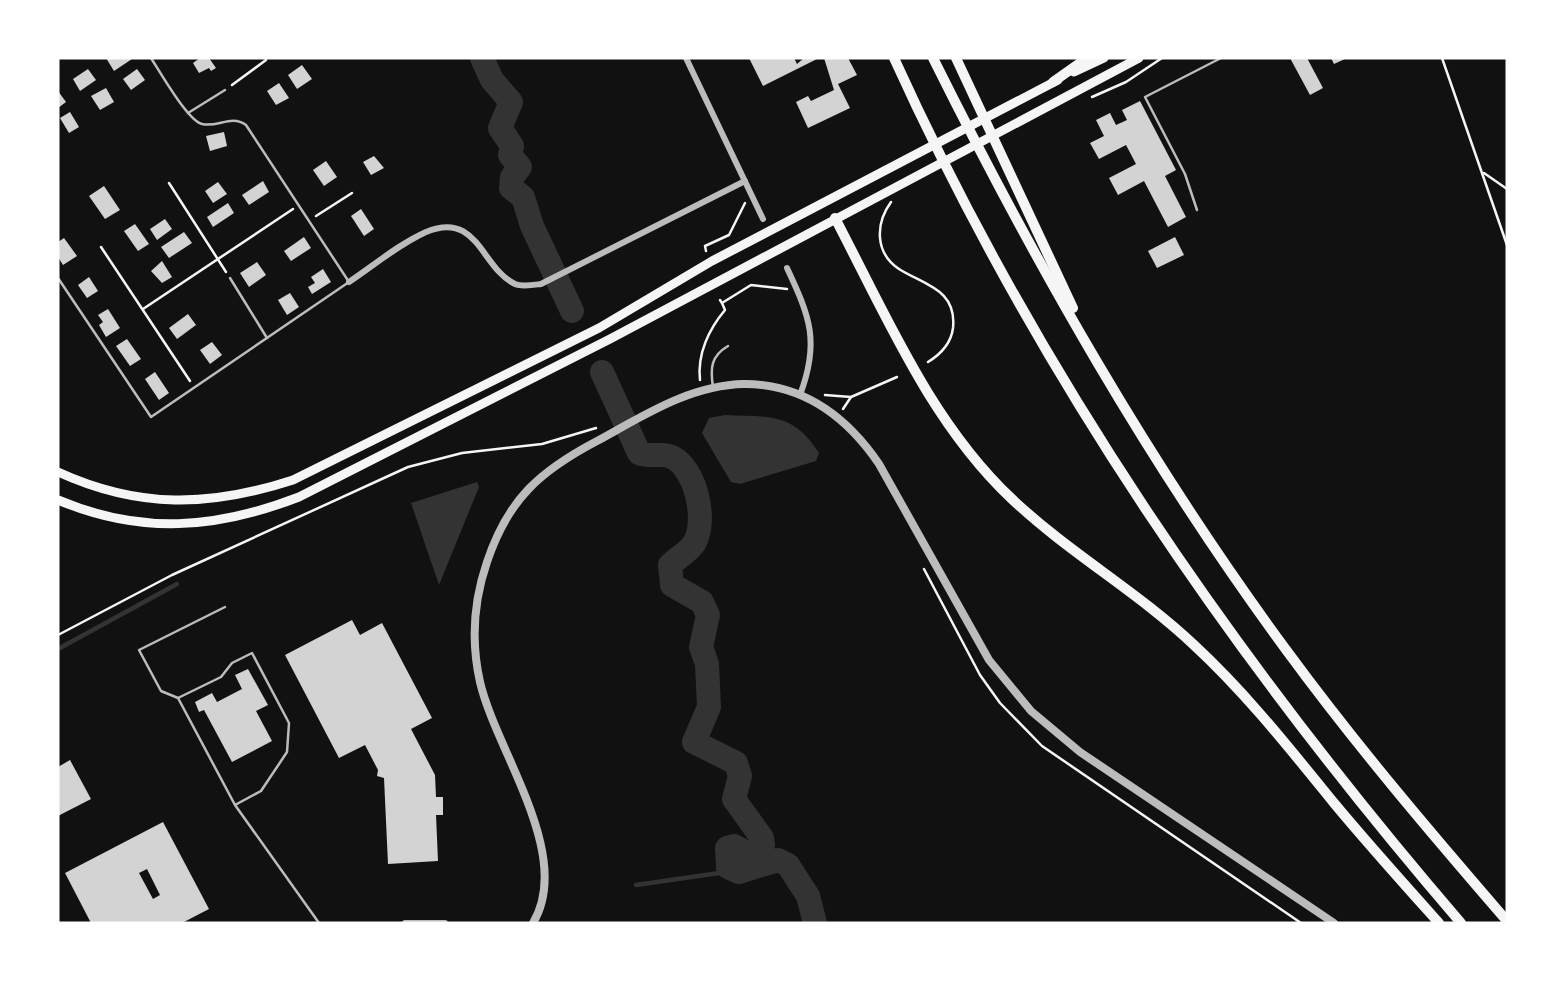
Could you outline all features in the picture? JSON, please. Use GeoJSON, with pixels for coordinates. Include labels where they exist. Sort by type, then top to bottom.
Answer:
{"type":"FeatureCollection","features":[{"type":"Feature","properties":{"kind":"highway"},"geometry":{"type":"LineString","coordinates":[[894,58],[998,265],[1115,465],[1220,620],[1297,724],[1361,807],[1461,923]]}},
{"type":"Feature","properties":{"kind":"highway"},"geometry":{"type":"LineString","coordinates":[[933,58],[1034,254],[1114,393],[1213,547],[1295,662],[1399,796],[1507,921]]}},
{"type":"Feature","properties":{"kind":"highway"},"geometry":{"type":"LineString","coordinates":[[956,58],[1114,393]]}},
{"type":"Feature","properties":{"kind":"highway"},"geometry":{"type":"LineString","coordinates":[[1053,82],[1087,58]]}},
{"type":"Feature","properties":{"kind":"highway"},"geometry":{"type":"LineString","coordinates":[[835,218],[935,404],[970,454],[1011,498],[1069,548],[1142,600],[1194,645],[1234,685],[1439,923]]}},
{"type":"Feature","properties":{"kind":"main road"},"geometry":{"type":"LineString","coordinates":[[58,472],[118,495],[162,500],[202,501],[254,493],[293,480],[599,328],[712,261],[1053,82],[1104,58]]}},
{"type":"Feature","properties":{"kind":"main road"},"geometry":{"type":"LineString","coordinates":[[58,500],[85,512],[146,523],[203,523],[252,515],[353,470],[1139,58]]}},
{"type":"Feature","properties":{"kind":"main road"},"geometry":{"type":"LineString","coordinates":[[827,201],[835,218]]}},
{"type":"Feature","properties":{"kind":"street"},"geometry":{"type":"LineString","coordinates":[[686,58],[764,219]]}},
{"type":"Feature","properties":{"kind":"street"},"geometry":{"type":"LineString","coordinates":[[349,282],[425,232],[445,227],[460,229],[482,246],[503,276],[517,285],[541,284],[745,181]]}},
{"type":"Feature","properties":{"kind":"street"},"geometry":{"type":"LineString","coordinates":[[787,268],[811,326],[813,348],[800,395]]}},
{"type":"Feature","properties":{"kind":"street"},"geometry":{"type":"LineString","coordinates":[[533,923],[544,892],[544,856],[480,682],[474,633],[479,585],[497,530],[526,489],[559,460],[702,390],[761,385],[800,395],[838,415],[860,436],[879,464],[989,660],[1031,711],[1080,752],[1334,923]]}},
{"type":"Feature","properties":{"kind":"street"},"geometry":{"type":"LineString","coordinates":[[405,923],[444,923]]}},
{"type":"Feature","properties":{"kind":"lane"},"geometry":{"type":"LineString","coordinates":[[58,278],[151,417],[349,282],[246,125],[233,120],[200,124],[188,113],[151,58]]}},
{"type":"Feature","properties":{"kind":"lane"},"geometry":{"type":"LineString","coordinates":[[1197,210],[1185,174],[1145,97],[1221,58]]}},
{"type":"Feature","properties":{"kind":"lane"},"geometry":{"type":"LineString","coordinates":[[188,113],[225,90]]}},
{"type":"Feature","properties":{"kind":"lane"},"geometry":{"type":"LineString","coordinates":[[230,278],[267,338]]}},
{"type":"Feature","properties":{"kind":"lane"},"geometry":{"type":"LineString","coordinates":[[713,387],[711,367],[715,356],[728,346]]}},
{"type":"Feature","properties":{"kind":"lane"},"geometry":{"type":"LineString","coordinates":[[225,607],[139,650],[161,691],[178,698],[234,805],[319,923]]}},
{"type":"Feature","properties":{"kind":"lane"},"geometry":{"type":"LineString","coordinates":[[178,698],[222,677],[232,663],[252,653],[289,723],[287,752],[261,790],[234,805]]}},
{"type":"Feature","properties":{"kind":"path"},"geometry":{"type":"LineString","coordinates":[[1442,58],[1507,245]]}},
{"type":"Feature","properties":{"kind":"path"},"geometry":{"type":"LineString","coordinates":[[225,90],[266,60]]}},
{"type":"Feature","properties":{"kind":"path"},"geometry":{"type":"LineString","coordinates":[[1483,173],[1507,189]]}},
{"type":"Feature","properties":{"kind":"path"},"geometry":{"type":"LineString","coordinates":[[169,183],[230,278]]}},
{"type":"Feature","properties":{"kind":"path"},"geometry":{"type":"LineString","coordinates":[[309,221],[352,193]]}},
{"type":"Feature","properties":{"kind":"path"},"geometry":{"type":"LineString","coordinates":[[706,251],[705,246],[729,235],[744,204],[753,197]]}},
{"type":"Feature","properties":{"kind":"path"},"geometry":{"type":"LineString","coordinates":[[893,200],[880,222],[882,250],[901,270],[931,283],[942,293],[953,316],[948,344],[928,362]]}},
{"type":"Feature","properties":{"kind":"path"},"geometry":{"type":"LineString","coordinates":[[143,309],[299,206]]}},
{"type":"Feature","properties":{"kind":"path"},"geometry":{"type":"LineString","coordinates":[[101,247],[195,387]]}},
{"type":"Feature","properties":{"kind":"path"},"geometry":{"type":"LineString","coordinates":[[702,390],[700,359],[716,321],[725,310],[721,302],[751,285],[798,290]]}},
{"type":"Feature","properties":{"kind":"path"},"geometry":{"type":"LineString","coordinates":[[838,415],[851,397]]}},
{"type":"Feature","properties":{"kind":"path"},"geometry":{"type":"LineString","coordinates":[[58,635],[172,575],[388,475],[444,457],[542,444],[603,424]]}},
{"type":"Feature","properties":{"kind":"path"},"geometry":{"type":"LineString","coordinates":[[921,563],[980,675],[1000,703],[1042,746],[1301,923]]}},
{"type":"Feature","properties":{"kind":"shaded area"},"geometry":{"type":"Polygon","coordinates":[[[725,415],[767,417],[789,423],[800,430],[819,453],[816,461],[740,484],[731,482],[702,433],[709,418],[725,415]]]}},
{"type":"Feature","properties":{"kind":"shaded area"},"geometry":{"type":"Polygon","coordinates":[[[477,482],[479,487],[439,585],[411,503],[477,482]]]}},
{"type":"Feature","properties":{"kind":"building"},"geometry":{"type":"Polygon","coordinates":[[[106,58],[131,58],[132,59],[114,71],[106,58]]]}},
{"type":"Feature","properties":{"kind":"building"},"geometry":{"type":"Polygon","coordinates":[[[200,58],[209,58],[216,68],[199,73],[193,63],[200,58]]]}},
{"type":"Feature","properties":{"kind":"building"},"geometry":{"type":"Polygon","coordinates":[[[749,58],[794,58],[797,64],[804,58],[819,58],[763,86],[749,58]]]}},
{"type":"Feature","properties":{"kind":"building"},"geometry":{"type":"Polygon","coordinates":[[[824,58],[848,58],[857,75],[838,84],[850,108],[808,128],[796,102],[808,96],[811,101],[834,90],[824,58]]]}},
{"type":"Feature","properties":{"kind":"building"},"geometry":{"type":"Polygon","coordinates":[[[1290,58],[1307,58],[1323,88],[1310,95],[1290,58]]]}},
{"type":"Feature","properties":{"kind":"building"},"geometry":{"type":"Polygon","coordinates":[[[1331,58],[1347,58],[1334,64],[1331,58]]]}},
{"type":"Feature","properties":{"kind":"building"},"geometry":{"type":"Polygon","coordinates":[[[302,65],[312,79],[297,89],[288,75],[302,65]]]}},
{"type":"Feature","properties":{"kind":"building"},"geometry":{"type":"Polygon","coordinates":[[[88,69],[96,80],[80,91],[73,79],[88,69]]]}},
{"type":"Feature","properties":{"kind":"building"},"geometry":{"type":"Polygon","coordinates":[[[137,69],[145,80],[131,90],[123,79],[137,69]]]}},
{"type":"Feature","properties":{"kind":"building"},"geometry":{"type":"Polygon","coordinates":[[[279,83],[289,98],[276,105],[267,91],[279,83]]]}},
{"type":"Feature","properties":{"kind":"building"},"geometry":{"type":"Polygon","coordinates":[[[106,88],[114,102],[100,110],[91,96],[106,88]]]}},
{"type":"Feature","properties":{"kind":"building"},"geometry":{"type":"Polygon","coordinates":[[[58,91],[66,102],[58,108],[58,91]]]}},
{"type":"Feature","properties":{"kind":"building"},"geometry":{"type":"Polygon","coordinates":[[[1140,101],[1176,170],[1165,176],[1186,217],[1168,227],[1144,181],[1118,195],[1109,178],[1136,164],[1126,145],[1099,159],[1090,143],[1104,136],[1096,120],[1110,113],[1116,125],[1127,120],[1122,110],[1140,101]]]}},
{"type":"Feature","properties":{"kind":"building"},"geometry":{"type":"Polygon","coordinates":[[[70,112],[79,127],[69,133],[60,118],[70,112]]]}},
{"type":"Feature","properties":{"kind":"building"},"geometry":{"type":"Polygon","coordinates":[[[224,132],[227,146],[210,151],[206,136],[224,132]]]}},
{"type":"Feature","properties":{"kind":"building"},"geometry":{"type":"Polygon","coordinates":[[[374,156],[384,168],[371,175],[363,162],[374,156]]]}},
{"type":"Feature","properties":{"kind":"building"},"geometry":{"type":"Polygon","coordinates":[[[326,161],[337,177],[324,186],[313,170],[326,161]]]}},
{"type":"Feature","properties":{"kind":"building"},"geometry":{"type":"Polygon","coordinates":[[[263,181],[269,192],[249,205],[242,195],[263,181]]]}},
{"type":"Feature","properties":{"kind":"building"},"geometry":{"type":"Polygon","coordinates":[[[218,182],[227,194],[213,203],[205,191],[218,182]]]}},
{"type":"Feature","properties":{"kind":"building"},"geometry":{"type":"Polygon","coordinates":[[[104,186],[120,210],[105,219],[89,196],[104,186]]]}},
{"type":"Feature","properties":{"kind":"building"},"geometry":{"type":"Polygon","coordinates":[[[228,203],[234,213],[213,227],[207,217],[228,203]]]}},
{"type":"Feature","properties":{"kind":"building"},"geometry":{"type":"Polygon","coordinates":[[[361,209],[374,229],[364,236],[351,216],[361,209]]]}},
{"type":"Feature","properties":{"kind":"building"},"geometry":{"type":"Polygon","coordinates":[[[165,219],[172,229],[157,240],[150,229],[165,219]]]}},
{"type":"Feature","properties":{"kind":"building"},"geometry":{"type":"Polygon","coordinates":[[[135,224],[149,244],[138,251],[124,231],[135,224]]]}},
{"type":"Feature","properties":{"kind":"building"},"geometry":{"type":"Polygon","coordinates":[[[184,232],[192,243],[169,258],[161,247],[184,232]]]}},
{"type":"Feature","properties":{"kind":"building"},"geometry":{"type":"Polygon","coordinates":[[[304,237],[311,248],[291,261],[284,251],[304,237]]]}},
{"type":"Feature","properties":{"kind":"building"},"geometry":{"type":"Polygon","coordinates":[[[1175,237],[1184,255],[1157,268],[1148,251],[1175,237]]]}},
{"type":"Feature","properties":{"kind":"building"},"geometry":{"type":"Polygon","coordinates":[[[64,238],[77,256],[63,265],[58,257],[58,242],[64,238]]]}},
{"type":"Feature","properties":{"kind":"building"},"geometry":{"type":"Polygon","coordinates":[[[162,261],[172,277],[162,283],[151,271],[162,261]]]}},
{"type":"Feature","properties":{"kind":"building"},"geometry":{"type":"Polygon","coordinates":[[[257,262],[266,275],[249,287],[240,273],[257,262]]]}},
{"type":"Feature","properties":{"kind":"building"},"geometry":{"type":"Polygon","coordinates":[[[323,269],[331,282],[312,294],[308,287],[315,283],[311,277],[323,269]]]}},
{"type":"Feature","properties":{"kind":"building"},"geometry":{"type":"Polygon","coordinates":[[[89,277],[98,291],[87,298],[78,285],[89,277]]]}},
{"type":"Feature","properties":{"kind":"building"},"geometry":{"type":"Polygon","coordinates":[[[290,293],[299,307],[287,315],[278,300],[290,293]]]}},
{"type":"Feature","properties":{"kind":"building"},"geometry":{"type":"Polygon","coordinates":[[[108,309],[120,328],[106,337],[99,325],[103,322],[98,315],[108,309]]]}},
{"type":"Feature","properties":{"kind":"building"},"geometry":{"type":"Polygon","coordinates":[[[188,314],[196,325],[177,339],[169,328],[188,314]]]}},
{"type":"Feature","properties":{"kind":"building"},"geometry":{"type":"Polygon","coordinates":[[[127,339],[141,359],[130,366],[116,346],[127,339]]]}},
{"type":"Feature","properties":{"kind":"building"},"geometry":{"type":"Polygon","coordinates":[[[212,342],[222,355],[210,364],[200,350],[212,342]]]}},
{"type":"Feature","properties":{"kind":"building"},"geometry":{"type":"Polygon","coordinates":[[[155,372],[169,393],[159,400],[145,379],[155,372]]]}},
{"type":"Feature","properties":{"kind":"building"},"geometry":{"type":"Polygon","coordinates":[[[352,620],[360,635],[382,623],[432,718],[411,729],[435,775],[436,797],[443,797],[443,815],[436,815],[438,861],[388,864],[384,778],[377,776],[378,770],[365,745],[339,758],[285,655],[352,620]]]}},
{"type":"Feature","properties":{"kind":"building"},"geometry":{"type":"Polygon","coordinates":[[[248,669],[268,705],[256,711],[272,741],[232,762],[204,710],[199,712],[195,702],[212,693],[217,702],[242,689],[235,675],[248,669]]]}},
{"type":"Feature","properties":{"kind":"building"},"geometry":{"type":"Polygon","coordinates":[[[70,760],[91,799],[58,816],[58,767],[70,760]]]}},
{"type":"Feature","properties":{"kind":"building"},"geometry":{"type":"Polygon","coordinates":[[[163,822],[209,909],[182,923],[91,923],[65,873],[163,822]],[[147,869],[139,873],[153,899],[160,895],[147,869]]]}},
{"type":"Feature","properties":{"kind":"waterway"},"geometry":{"type":"LineString","coordinates":[[482,58],[492,80],[511,102],[500,128],[512,146],[510,155],[520,167],[512,177],[511,188],[523,197],[532,226],[572,311]]}},
{"type":"Feature","properties":{"kind":"waterway"},"geometry":{"type":"LineString","coordinates":[[602,372],[639,453],[672,457],[687,472],[697,495],[700,521],[695,542],[670,565],[672,585],[702,602],[708,615],[701,647],[707,664],[709,707],[694,742],[736,763],[740,776],[734,799],[762,838],[763,845],[751,855],[734,846],[727,848],[728,867],[739,872],[778,860],[788,865],[808,896],[815,923]]}},
{"type":"Feature","properties":{"kind":"waterway"},"geometry":{"type":"LineString","coordinates":[[58,649],[177,584]]}},
{"type":"Feature","properties":{"kind":"waterway"},"geometry":{"type":"LineString","coordinates":[[636,885],[733,871]]}}]}
